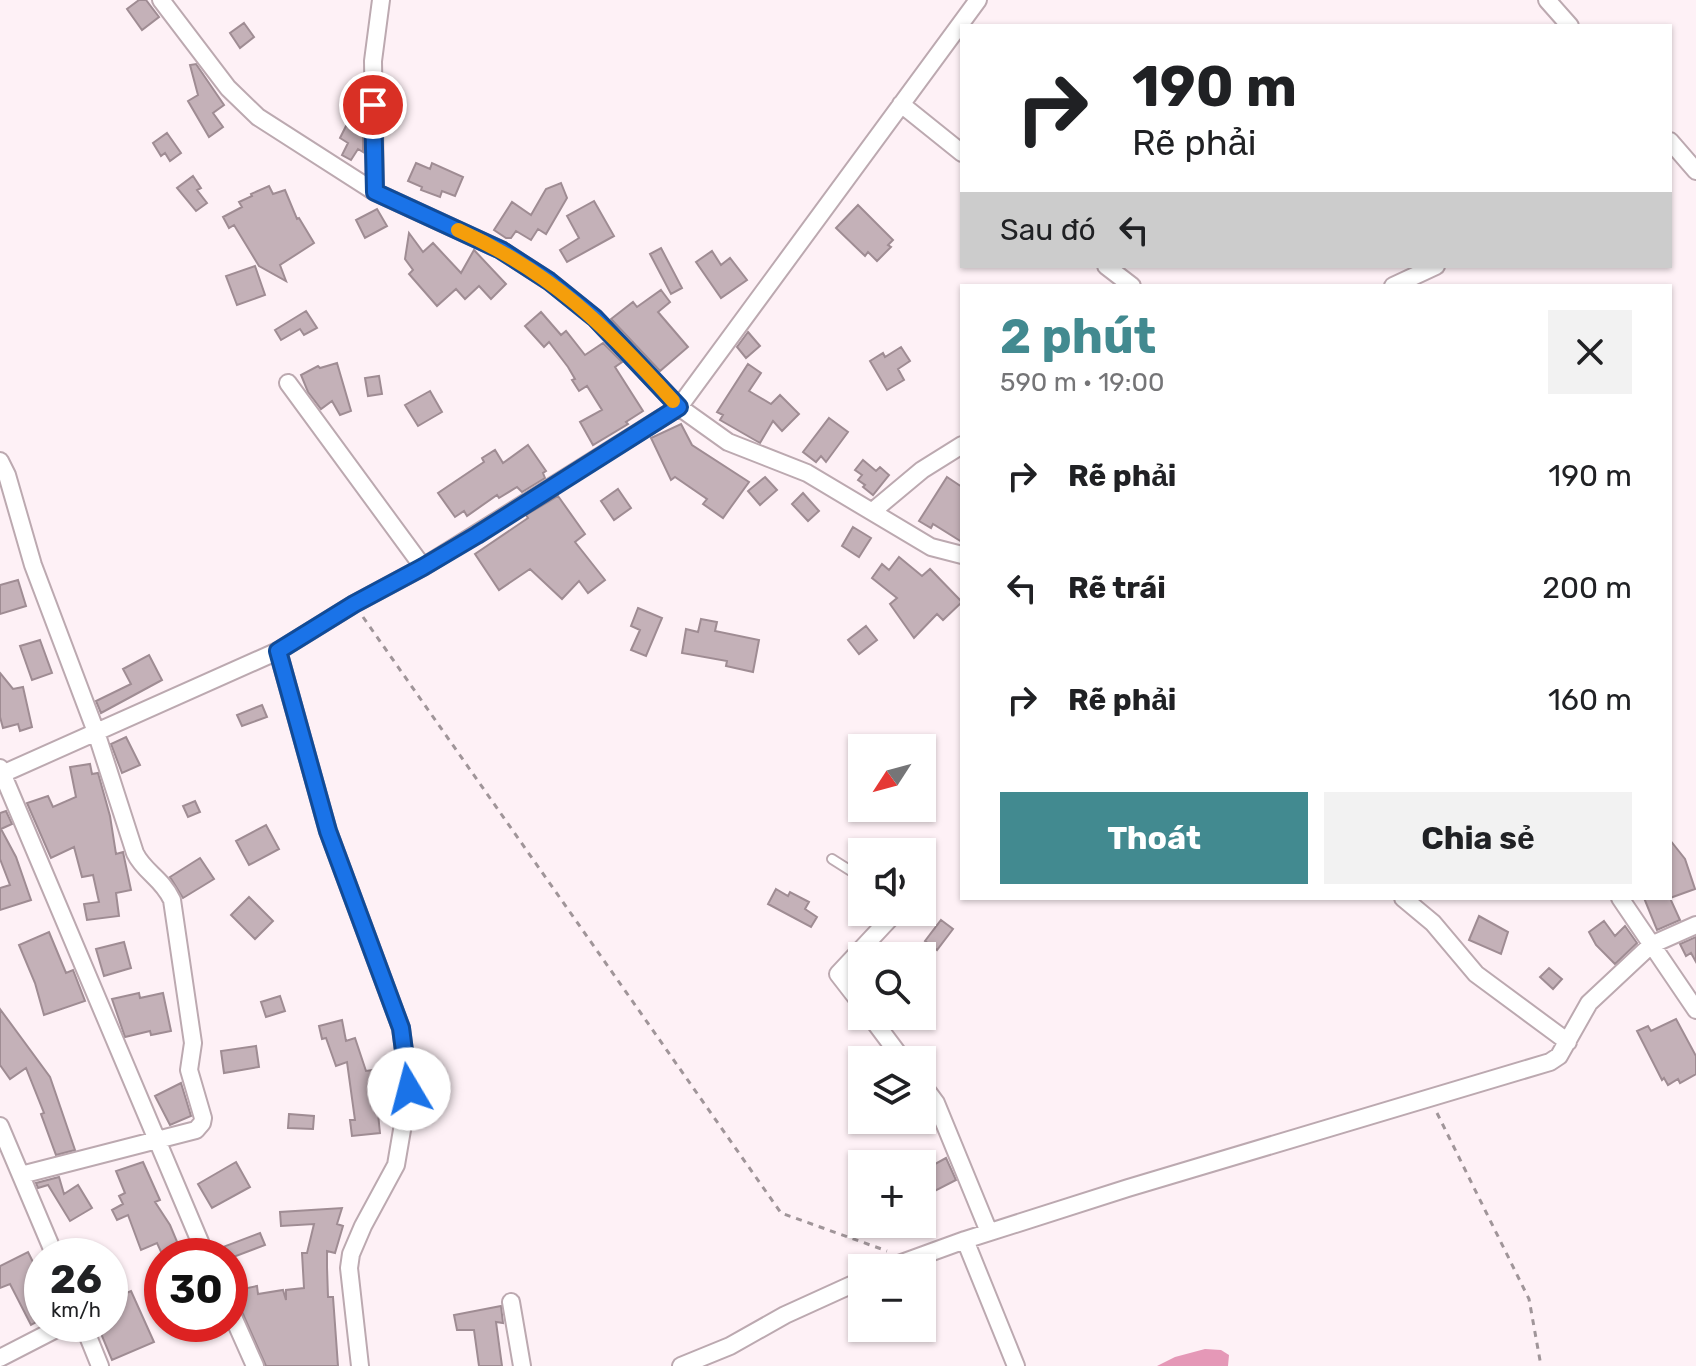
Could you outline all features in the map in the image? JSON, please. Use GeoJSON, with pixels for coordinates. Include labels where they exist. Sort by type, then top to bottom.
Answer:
{"type":"FeatureCollection","features":[{"type":"Feature","properties":{"kind":"street"},"geometry":{"type":"LineString","coordinates":[[161,0],[228,88],[258,117],[375,192],[501,250],[549,281],[595,318],[679,407],[728,442],[807,473],[931,547],[960,554]]}},
{"type":"Feature","properties":{"kind":"street"},"geometry":{"type":"LineString","coordinates":[[375,192],[373,61],[381,0]]}},
{"type":"Feature","properties":{"kind":"street"},"geometry":{"type":"LineString","coordinates":[[960,24],[978,0]]}},
{"type":"Feature","properties":{"kind":"street"},"geometry":{"type":"LineString","coordinates":[[1547,0],[1568,24]]}},
{"type":"Feature","properties":{"kind":"street"},"geometry":{"type":"LineString","coordinates":[[198,1238],[1,772],[278,651],[354,604],[423,567],[679,407],[960,24]]}},
{"type":"Feature","properties":{"kind":"street"},"geometry":{"type":"LineString","coordinates":[[901,104],[960,151]]}},
{"type":"Feature","properties":{"kind":"street"},"geometry":{"type":"LineString","coordinates":[[1673,151],[1696,171]]}},
{"type":"Feature","properties":{"kind":"street"},"geometry":{"type":"LineString","coordinates":[[1109,268],[1129,284]]}},
{"type":"Feature","properties":{"kind":"street"},"geometry":{"type":"LineString","coordinates":[[1397,284],[1432,268]]}},
{"type":"Feature","properties":{"kind":"street"},"geometry":{"type":"LineString","coordinates":[[288,383],[423,567]]}},
{"type":"Feature","properties":{"kind":"street"},"geometry":{"type":"LineString","coordinates":[[873,511],[922,470],[960,446]]}},
{"type":"Feature","properties":{"kind":"street"},"geometry":{"type":"LineString","coordinates":[[0,461],[7,475],[33,565],[96,732],[135,853],[138,860],[162,882],[172,900],[193,1043],[189,1070],[202,1123],[196,1130],[156,1142],[21,1175]]}},
{"type":"Feature","properties":{"kind":"street"},"geometry":{"type":"LineString","coordinates":[[278,651],[328,831],[401,1028],[409,1089],[396,1165],[351,1254],[349,1268],[360,1366]]}},
{"type":"Feature","properties":{"kind":"street"},"geometry":{"type":"LineString","coordinates":[[1405,900],[1433,923],[1476,974],[1568,1042]]}},
{"type":"Feature","properties":{"kind":"street"},"geometry":{"type":"LineString","coordinates":[[1621,900],[1696,1010]]}},
{"type":"Feature","properties":{"kind":"street"},"geometry":{"type":"LineString","coordinates":[[921,1254],[1550,1062],[1559,1056],[1589,1003],[1651,945],[1696,925]]}},
{"type":"Feature","properties":{"kind":"street"},"geometry":{"type":"LineString","coordinates":[[868,942],[883,926]]}},
{"type":"Feature","properties":{"kind":"street"},"geometry":{"type":"LineString","coordinates":[[848,963],[838,974],[848,987]]}},
{"type":"Feature","properties":{"kind":"street"},"geometry":{"type":"LineString","coordinates":[[936,1103],[989,1232]]}},
{"type":"Feature","properties":{"kind":"street"},"geometry":{"type":"LineString","coordinates":[[0,1126],[6,1159],[21,1175],[47,1238]]}},
{"type":"Feature","properties":{"kind":"street"},"geometry":{"type":"LineString","coordinates":[[965,1240],[1016,1366]]}},
{"type":"Feature","properties":{"kind":"street"},"geometry":{"type":"LineString","coordinates":[[681,1366],[730,1346],[785,1315],[848,1286]]}},
{"type":"Feature","properties":{"kind":"street"},"geometry":{"type":"LineString","coordinates":[[511,1302],[522,1366]]}},
{"type":"Feature","properties":{"kind":"street"},"geometry":{"type":"LineString","coordinates":[[0,1358],[31,1342]]}},
{"type":"Feature","properties":{"kind":"street"},"geometry":{"type":"LineString","coordinates":[[90,1342],[100,1366]]}},
{"type":"Feature","properties":{"kind":"street"},"geometry":{"type":"LineString","coordinates":[[244,1342],[255,1366]]}},
{"type":"Feature","properties":{"kind":"lane"},"geometry":{"type":"LineString","coordinates":[[832,859],[848,869]]}},
{"type":"Feature","properties":{"kind":"path"},"geometry":{"type":"LineString","coordinates":[[354,604],[781,1213],[898,1254]]}},
{"type":"Feature","properties":{"kind":"path"},"geometry":{"type":"LineString","coordinates":[[1430,1099],[1529,1299],[1541,1366]]}},
{"type":"Feature","properties":{"kind":"shaded area"},"geometry":{"type":"Polygon","coordinates":[[[1205,1349],[1221,1350],[1229,1355],[1228,1366],[1157,1366],[1175,1357],[1205,1349]]]}},
{"type":"Feature","properties":{"kind":"building"},"geometry":{"type":"Polygon","coordinates":[[[139,0],[146,0],[159,17],[142,30],[127,9],[139,0]]]}},
{"type":"Feature","properties":{"kind":"building"},"geometry":{"type":"Polygon","coordinates":[[[244,23],[254,37],[240,48],[230,33],[244,23]]]}},
{"type":"Feature","properties":{"kind":"building"},"geometry":{"type":"Polygon","coordinates":[[[196,64],[224,105],[213,113],[223,127],[209,137],[188,101],[198,95],[190,65],[196,64]]]}},
{"type":"Feature","properties":{"kind":"building"},"geometry":{"type":"Polygon","coordinates":[[[363,118],[363,152],[358,149],[351,160],[342,155],[348,143],[340,138],[347,124],[356,130],[363,118]]]}},
{"type":"Feature","properties":{"kind":"building"},"geometry":{"type":"Polygon","coordinates":[[[167,133],[181,153],[170,161],[165,153],[161,156],[153,143],[167,133]]]}},
{"type":"Feature","properties":{"kind":"building"},"geometry":{"type":"Polygon","coordinates":[[[416,163],[430,169],[432,163],[463,177],[455,196],[442,191],[440,197],[408,181],[416,163]]]}},
{"type":"Feature","properties":{"kind":"building"},"geometry":{"type":"Polygon","coordinates":[[[193,176],[201,188],[197,190],[207,203],[196,211],[177,188],[193,176]]]}},
{"type":"Feature","properties":{"kind":"building"},"geometry":{"type":"Polygon","coordinates":[[[561,183],[567,198],[546,234],[538,229],[531,240],[516,231],[511,238],[506,238],[494,230],[512,202],[531,215],[546,189],[561,183]]]}},
{"type":"Feature","properties":{"kind":"building"},"geometry":{"type":"Polygon","coordinates":[[[269,186],[273,194],[285,190],[297,219],[314,243],[280,265],[286,281],[259,266],[234,225],[229,228],[223,217],[242,207],[239,202],[269,186]]]}},
{"type":"Feature","properties":{"kind":"building"},"geometry":{"type":"Polygon","coordinates":[[[594,201],[614,236],[567,262],[560,250],[579,238],[567,216],[594,201]]]}},
{"type":"Feature","properties":{"kind":"building"},"geometry":{"type":"Polygon","coordinates":[[[858,205],[893,240],[888,245],[891,247],[877,261],[868,252],[865,256],[836,228],[858,205]]]}},
{"type":"Feature","properties":{"kind":"building"},"geometry":{"type":"Polygon","coordinates":[[[377,209],[387,226],[365,238],[356,220],[377,209]]]}},
{"type":"Feature","properties":{"kind":"building"},"geometry":{"type":"Polygon","coordinates":[[[409,233],[423,252],[433,243],[461,273],[474,250],[506,284],[491,299],[479,286],[465,299],[456,289],[437,306],[409,274],[413,270],[405,259],[409,233]]]}},
{"type":"Feature","properties":{"kind":"building"},"geometry":{"type":"Polygon","coordinates":[[[661,248],[682,288],[671,294],[650,254],[661,248]]]}},
{"type":"Feature","properties":{"kind":"building"},"geometry":{"type":"Polygon","coordinates":[[[712,251],[721,265],[730,258],[747,280],[721,298],[696,262],[712,251]]]}},
{"type":"Feature","properties":{"kind":"building"},"geometry":{"type":"Polygon","coordinates":[[[255,266],[265,295],[237,305],[226,276],[255,266]]]}},
{"type":"Feature","properties":{"kind":"building"},"geometry":{"type":"Polygon","coordinates":[[[661,290],[670,302],[658,312],[688,347],[660,371],[611,319],[633,302],[637,307],[661,290]]]}},
{"type":"Feature","properties":{"kind":"building"},"geometry":{"type":"Polygon","coordinates":[[[306,311],[317,328],[304,335],[300,329],[281,340],[275,330],[306,311]]]}},
{"type":"Feature","properties":{"kind":"building"},"geometry":{"type":"Polygon","coordinates":[[[541,312],[561,335],[566,331],[585,355],[603,343],[622,362],[615,367],[643,411],[593,445],[580,422],[602,410],[587,386],[579,391],[568,367],[549,342],[544,347],[525,326],[541,312]]]}},
{"type":"Feature","properties":{"kind":"building"},"geometry":{"type":"Polygon","coordinates":[[[748,332],[760,346],[746,358],[737,347],[748,332]]]}},
{"type":"Feature","properties":{"kind":"building"},"geometry":{"type":"Polygon","coordinates":[[[901,347],[910,361],[898,369],[904,380],[887,390],[870,361],[883,353],[885,357],[901,347]]]}},
{"type":"Feature","properties":{"kind":"building"},"geometry":{"type":"Polygon","coordinates":[[[337,363],[351,411],[340,415],[332,401],[321,409],[308,392],[301,375],[318,366],[337,363]]]}},
{"type":"Feature","properties":{"kind":"building"},"geometry":{"type":"Polygon","coordinates":[[[748,364],[761,373],[749,391],[771,404],[780,395],[799,414],[782,431],[773,421],[760,443],[720,420],[723,415],[717,412],[748,364]]]}},
{"type":"Feature","properties":{"kind":"building"},"geometry":{"type":"Polygon","coordinates":[[[379,376],[382,394],[368,396],[365,378],[379,376]]]}},
{"type":"Feature","properties":{"kind":"building"},"geometry":{"type":"Polygon","coordinates":[[[430,391],[442,412],[418,426],[405,405],[430,391]]]}},
{"type":"Feature","properties":{"kind":"building"},"geometry":{"type":"Polygon","coordinates":[[[829,418],[848,432],[826,462],[821,456],[816,462],[803,452],[829,418]]]}},
{"type":"Feature","properties":{"kind":"building"},"geometry":{"type":"Polygon","coordinates":[[[681,424],[692,445],[749,482],[723,518],[703,504],[707,499],[675,477],[671,480],[651,438],[681,424]]]}},
{"type":"Feature","properties":{"kind":"building"},"geometry":{"type":"Polygon","coordinates":[[[528,445],[546,471],[543,473],[545,478],[522,492],[517,487],[499,498],[497,495],[467,516],[464,511],[455,517],[438,493],[484,462],[482,458],[495,450],[503,463],[528,445]]]}},
{"type":"Feature","properties":{"kind":"building"},"geometry":{"type":"Polygon","coordinates":[[[863,460],[876,471],[880,467],[889,475],[873,495],[863,487],[865,485],[858,480],[862,475],[855,470],[863,460]]]}},
{"type":"Feature","properties":{"kind":"building"},"geometry":{"type":"Polygon","coordinates":[[[765,477],[777,490],[760,505],[748,491],[765,477]]]}},
{"type":"Feature","properties":{"kind":"building"},"geometry":{"type":"Polygon","coordinates":[[[947,477],[960,486],[960,541],[933,524],[931,528],[919,521],[947,477]]]}},
{"type":"Feature","properties":{"kind":"building"},"geometry":{"type":"Polygon","coordinates":[[[618,489],[631,508],[614,520],[601,501],[618,489]]]}},
{"type":"Feature","properties":{"kind":"building"},"geometry":{"type":"Polygon","coordinates":[[[803,493],[819,511],[808,521],[792,504],[803,493]]]}},
{"type":"Feature","properties":{"kind":"building"},"geometry":{"type":"Polygon","coordinates":[[[558,496],[585,534],[575,542],[605,580],[588,593],[579,581],[562,599],[530,569],[499,590],[475,554],[528,518],[526,515],[558,496]]]}},
{"type":"Feature","properties":{"kind":"building"},"geometry":{"type":"Polygon","coordinates":[[[853,527],[871,538],[859,557],[842,546],[853,527]]]}},
{"type":"Feature","properties":{"kind":"building"},"geometry":{"type":"Polygon","coordinates":[[[899,557],[922,576],[930,569],[960,600],[960,604],[943,620],[937,614],[914,638],[890,604],[897,598],[872,578],[882,564],[889,570],[899,557]]]}},
{"type":"Feature","properties":{"kind":"building"},"geometry":{"type":"Polygon","coordinates":[[[18,580],[26,606],[0,614],[0,585],[18,580]]]}},
{"type":"Feature","properties":{"kind":"building"},"geometry":{"type":"Polygon","coordinates":[[[638,608],[662,618],[646,656],[631,650],[640,630],[631,626],[638,608]]]}},
{"type":"Feature","properties":{"kind":"building"},"geometry":{"type":"Polygon","coordinates":[[[701,619],[717,622],[715,631],[759,640],[753,672],[726,666],[727,661],[682,653],[686,629],[698,632],[701,619]]]}},
{"type":"Feature","properties":{"kind":"building"},"geometry":{"type":"Polygon","coordinates":[[[866,626],[877,640],[859,654],[848,640],[866,626]]]}},
{"type":"Feature","properties":{"kind":"building"},"geometry":{"type":"Polygon","coordinates":[[[40,640],[52,673],[32,680],[20,646],[40,640]]]}},
{"type":"Feature","properties":{"kind":"building"},"geometry":{"type":"Polygon","coordinates":[[[149,655],[162,680],[101,713],[96,701],[131,684],[123,669],[149,655]]]}},
{"type":"Feature","properties":{"kind":"building"},"geometry":{"type":"Polygon","coordinates":[[[0,673],[13,689],[23,687],[32,727],[20,731],[18,724],[3,728],[0,673]]]}},
{"type":"Feature","properties":{"kind":"building"},"geometry":{"type":"Polygon","coordinates":[[[262,705],[267,717],[242,726],[237,715],[262,705]]]}},
{"type":"Feature","properties":{"kind":"building"},"geometry":{"type":"Polygon","coordinates":[[[126,737],[140,765],[122,773],[111,744],[126,737]]]}},
{"type":"Feature","properties":{"kind":"building"},"geometry":{"type":"Polygon","coordinates":[[[90,764],[92,774],[98,773],[116,854],[123,852],[131,890],[116,893],[119,916],[87,920],[84,904],[99,902],[93,875],[82,877],[74,847],[51,858],[27,803],[48,796],[53,807],[76,797],[70,767],[90,764]]]}},
{"type":"Feature","properties":{"kind":"building"},"geometry":{"type":"Polygon","coordinates":[[[195,801],[200,812],[188,817],[183,806],[195,801]]]}},
{"type":"Feature","properties":{"kind":"building"},"geometry":{"type":"Polygon","coordinates":[[[6,811],[12,824],[1,829],[16,857],[31,900],[0,910],[0,888],[10,885],[0,859],[0,813],[6,811]]]}},
{"type":"Feature","properties":{"kind":"building"},"geometry":{"type":"Polygon","coordinates":[[[266,825],[279,849],[249,865],[236,841],[266,825]]]}},
{"type":"Feature","properties":{"kind":"building"},"geometry":{"type":"Polygon","coordinates":[[[1672,843],[1685,859],[1695,889],[1672,897],[1672,843]]]}},
{"type":"Feature","properties":{"kind":"building"},"geometry":{"type":"Polygon","coordinates":[[[200,858],[214,879],[183,898],[170,877],[200,858]]]}},
{"type":"Feature","properties":{"kind":"building"},"geometry":{"type":"Polygon","coordinates":[[[776,889],[809,902],[805,909],[817,917],[811,927],[768,904],[776,889]]]}},
{"type":"Feature","properties":{"kind":"building"},"geometry":{"type":"Polygon","coordinates":[[[249,897],[273,921],[255,939],[231,915],[249,897]]]}},
{"type":"Feature","properties":{"kind":"building"},"geometry":{"type":"Polygon","coordinates":[[[1645,900],[1671,900],[1680,920],[1657,930],[1645,900]]]}},
{"type":"Feature","properties":{"kind":"building"},"geometry":{"type":"Polygon","coordinates":[[[1479,916],[1508,932],[1501,954],[1469,940],[1479,916]]]}},
{"type":"Feature","properties":{"kind":"building"},"geometry":{"type":"Polygon","coordinates":[[[941,920],[953,929],[937,950],[936,942],[925,941],[941,920]]]}},
{"type":"Feature","properties":{"kind":"building"},"geometry":{"type":"Polygon","coordinates":[[[1604,921],[1615,936],[1625,926],[1637,943],[1615,964],[1596,945],[1589,932],[1604,921]]]}},
{"type":"Feature","properties":{"kind":"building"},"geometry":{"type":"Polygon","coordinates":[[[49,932],[66,973],[73,970],[85,1001],[44,1015],[19,945],[49,932]]]}},
{"type":"Feature","properties":{"kind":"building"},"geometry":{"type":"Polygon","coordinates":[[[1696,937],[1696,962],[1691,953],[1686,956],[1680,944],[1696,937]]]}},
{"type":"Feature","properties":{"kind":"building"},"geometry":{"type":"Polygon","coordinates":[[[124,942],[131,968],[104,976],[96,949],[124,942]]]}},
{"type":"Feature","properties":{"kind":"building"},"geometry":{"type":"Polygon","coordinates":[[[1549,968],[1562,979],[1553,989],[1540,977],[1549,968]]]}},
{"type":"Feature","properties":{"kind":"building"},"geometry":{"type":"Polygon","coordinates":[[[139,993],[140,998],[163,993],[171,1031],[151,1035],[150,1031],[125,1037],[112,999],[139,993]]]}},
{"type":"Feature","properties":{"kind":"building"},"geometry":{"type":"Polygon","coordinates":[[[280,996],[285,1011],[266,1017],[261,1002],[280,996]]]}},
{"type":"Feature","properties":{"kind":"building"},"geometry":{"type":"Polygon","coordinates":[[[0,1009],[50,1077],[75,1150],[56,1155],[26,1068],[10,1079],[0,1065],[0,1009]]]}},
{"type":"Feature","properties":{"kind":"building"},"geometry":{"type":"Polygon","coordinates":[[[1676,1019],[1696,1056],[1696,1074],[1680,1083],[1678,1079],[1668,1085],[1664,1078],[1662,1080],[1637,1031],[1648,1026],[1651,1031],[1676,1019]]]}},
{"type":"Feature","properties":{"kind":"building"},"geometry":{"type":"Polygon","coordinates":[[[342,1020],[346,1041],[355,1038],[366,1071],[380,1069],[385,1103],[377,1104],[380,1133],[352,1136],[350,1120],[355,1120],[347,1062],[336,1066],[319,1026],[342,1020]]]}},
{"type":"Feature","properties":{"kind":"building"},"geometry":{"type":"Polygon","coordinates":[[[256,1046],[259,1067],[224,1073],[221,1051],[256,1046]]]}},
{"type":"Feature","properties":{"kind":"building"},"geometry":{"type":"Polygon","coordinates":[[[181,1083],[191,1116],[170,1125],[155,1096],[181,1083]]]}},
{"type":"Feature","properties":{"kind":"building"},"geometry":{"type":"Polygon","coordinates":[[[289,1114],[314,1116],[313,1129],[288,1128],[289,1114]]]}},
{"type":"Feature","properties":{"kind":"building"},"geometry":{"type":"Polygon","coordinates":[[[946,1158],[956,1180],[936,1190],[936,1163],[946,1158]]]}},
{"type":"Feature","properties":{"kind":"building"},"geometry":{"type":"Polygon","coordinates":[[[143,1162],[160,1200],[155,1202],[175,1238],[144,1238],[144,1249],[141,1250],[128,1215],[117,1220],[112,1210],[123,1204],[119,1196],[125,1193],[116,1171],[143,1162]]]}},
{"type":"Feature","properties":{"kind":"building"},"geometry":{"type":"Polygon","coordinates":[[[236,1162],[250,1187],[212,1208],[198,1184],[236,1162]]]}},
{"type":"Feature","properties":{"kind":"building"},"geometry":{"type":"Polygon","coordinates":[[[59,1177],[64,1194],[78,1185],[92,1208],[70,1221],[48,1185],[38,1188],[36,1183],[59,1177]]]}},
{"type":"Feature","properties":{"kind":"building"},"geometry":{"type":"Polygon","coordinates":[[[342,1208],[337,1224],[343,1226],[335,1253],[327,1251],[328,1297],[333,1297],[338,1366],[266,1366],[248,1325],[248,1288],[257,1286],[258,1294],[283,1290],[286,1300],[286,1290],[304,1288],[302,1253],[307,1253],[314,1224],[281,1226],[280,1212],[342,1208]]]}},
{"type":"Feature","properties":{"kind":"building"},"geometry":{"type":"Polygon","coordinates":[[[260,1233],[265,1245],[248,1251],[247,1238],[260,1233]]]}},
{"type":"Feature","properties":{"kind":"building"},"geometry":{"type":"Polygon","coordinates":[[[24,1254],[24,1311],[10,1284],[0,1288],[0,1266],[24,1254]]]}},
{"type":"Feature","properties":{"kind":"building"},"geometry":{"type":"Polygon","coordinates":[[[131,1291],[144,1320],[144,1342],[154,1342],[112,1360],[104,1342],[128,1342],[128,1292],[131,1291]]]}},
{"type":"Feature","properties":{"kind":"building"},"geometry":{"type":"Polygon","coordinates":[[[501,1306],[503,1323],[496,1322],[502,1366],[479,1366],[474,1330],[457,1330],[454,1315],[501,1306]]]}},
{"type":"Feature","properties":{"kind":"slow traffic"},"geometry":{"type":"LineString","coordinates":[[458,230],[501,250],[549,281],[595,318],[673,401]]}},
{"type":"Feature","properties":{"kind":"route"},"geometry":{"type":"LineString","coordinates":[[373,105],[375,192],[501,250],[549,281],[595,318],[679,407],[477,535],[278,651],[328,831],[401,1028],[409,1089]]}}]}
